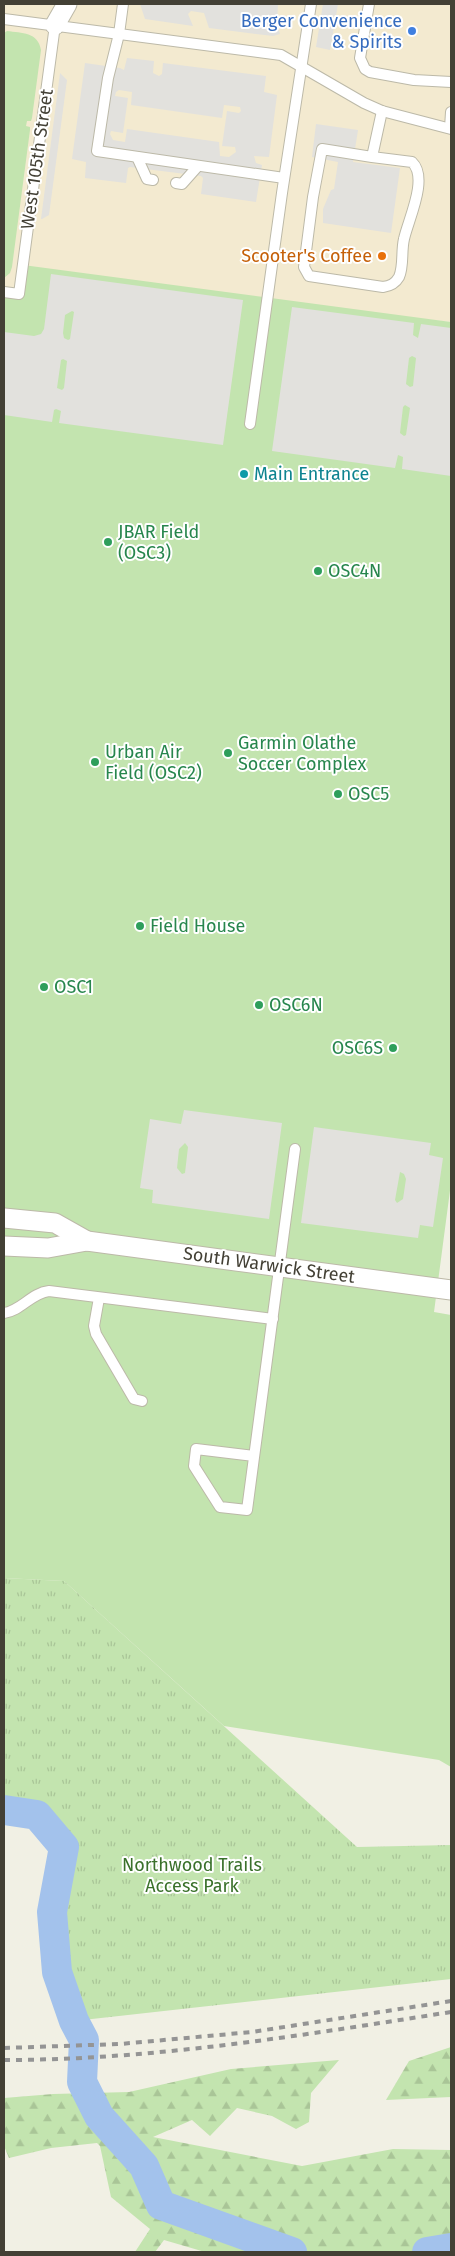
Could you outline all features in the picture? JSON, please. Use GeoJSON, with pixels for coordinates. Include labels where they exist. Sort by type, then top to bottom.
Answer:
{"type":"FeatureCollection","features":[{"type":"Feature","properties":{"kind":"street","name":"West 105th Street"},"geometry":{"type":"LineString","coordinates":[[50,4],[55,25]]}},
{"type":"Feature","properties":{"kind":"street","name":"West 105th Street"},"geometry":{"type":"LineString","coordinates":[[55,25],[67,4]]}},
{"type":"Feature","properties":{"kind":"street","name":"South Warwick Street"},"geometry":{"type":"LineString","coordinates":[[4,1218],[55,1223],[87,1241]]}},
{"type":"Feature","properties":{"kind":"street","name":"South Warwick Street"},"geometry":{"type":"LineString","coordinates":[[4,1246],[48,1248],[87,1241],[451,1290]]}},
{"type":"Feature","properties":{"kind":"lane"},"geometry":{"type":"LineString","coordinates":[[123,4],[119,34],[108,78],[97,151],[284,178]]}},
{"type":"Feature","properties":{"kind":"lane"},"geometry":{"type":"LineString","coordinates":[[250,424],[284,178],[311,4]]}},
{"type":"Feature","properties":{"kind":"lane"},"geometry":{"type":"LineString","coordinates":[[369,4],[360,58],[365,69],[370,72],[414,80],[451,82]]}},
{"type":"Feature","properties":{"kind":"lane"},"geometry":{"type":"LineString","coordinates":[[4,19],[281,55],[364,104],[382,111],[450,128],[451,112]]}},
{"type":"Feature","properties":{"kind":"lane","name":"West 105th Street"},"geometry":{"type":"LineString","coordinates":[[4,292],[19,294],[55,25]]}},
{"type":"Feature","properties":{"kind":"lane"},"geometry":{"type":"LineString","coordinates":[[372,157],[382,111]]}},
{"type":"Feature","properties":{"kind":"lane"},"geometry":{"type":"LineString","coordinates":[[322,149],[372,157],[412,162],[416,166],[418,177],[414,212],[404,238],[401,269],[395,283],[383,287],[309,276],[304,267],[313,197],[322,149]]}},
{"type":"Feature","properties":{"kind":"lane"},"geometry":{"type":"LineString","coordinates":[[137,157],[147,179],[153,180]]}},
{"type":"Feature","properties":{"kind":"lane"},"geometry":{"type":"LineString","coordinates":[[176,183],[182,184],[198,166]]}},
{"type":"Feature","properties":{"kind":"lane"},"geometry":{"type":"LineString","coordinates":[[254,1456],[196,1449],[194,1466],[220,1507],[247,1510],[295,1149]]}},
{"type":"Feature","properties":{"kind":"lane"},"geometry":{"type":"LineString","coordinates":[[4,1314],[11,1312],[39,1292],[49,1291],[273,1319]]}},
{"type":"Feature","properties":{"kind":"lane"},"geometry":{"type":"LineString","coordinates":[[99,1298],[94,1326],[96,1334],[134,1399],[142,1401]]}},
{"type":"Feature","properties":{"kind":"shaded area"},"geometry":{"type":"Polygon","coordinates":[[[4,4],[451,4],[451,322],[398,316],[4,292],[4,4]]]}},
{"type":"Feature","properties":{"kind":"shaded area"},"geometry":{"type":"Polygon","coordinates":[[[140,4],[278,4],[277,25],[280,34],[273,36],[209,28],[204,13],[191,11],[188,14],[193,26],[145,19],[140,4]]]}},
{"type":"Feature","properties":{"kind":"shaded area"},"geometry":{"type":"Polygon","coordinates":[[[323,4],[338,4],[330,50],[316,47],[323,4]]]}},
{"type":"Feature","properties":{"kind":"shaded area"},"geometry":{"type":"Polygon","coordinates":[[[127,58],[154,61],[153,73],[159,76],[162,74],[163,63],[266,76],[264,92],[277,95],[269,157],[254,156],[256,163],[262,165],[256,202],[201,194],[203,178],[201,176],[130,167],[128,168],[126,183],[85,178],[86,162],[72,159],[85,63],[124,70],[127,58]],[[119,90],[116,92],[115,96],[128,98],[123,133],[111,131],[110,134],[113,140],[125,142],[127,129],[219,142],[220,156],[229,157],[236,152],[235,147],[222,146],[227,111],[239,113],[241,111],[240,107],[224,105],[222,118],[131,105],[132,92],[119,90]]]}},
{"type":"Feature","properties":{"kind":"shaded area"},"geometry":{"type":"Polygon","coordinates":[[[60,73],[67,80],[49,215],[41,219],[60,73]]]}},
{"type":"Feature","properties":{"kind":"shaded area"},"geometry":{"type":"Polygon","coordinates":[[[316,124],[358,130],[353,162],[400,168],[391,233],[323,223],[323,209],[331,190],[334,189],[338,162],[312,157],[316,124]]]}},
{"type":"Feature","properties":{"kind":"shaded area"},"geometry":{"type":"Polygon","coordinates":[[[51,274],[243,300],[223,445],[59,423],[61,411],[56,409],[54,410],[52,422],[4,415],[4,332],[34,336],[41,334],[44,329],[51,274]],[[72,311],[65,315],[63,333],[64,338],[68,340],[70,339],[74,312],[72,311]],[[61,360],[57,388],[62,390],[64,388],[67,361],[61,360]]]}},
{"type":"Feature","properties":{"kind":"shaded area"},"geometry":{"type":"Polygon","coordinates":[[[292,307],[414,323],[413,335],[418,338],[421,324],[451,328],[451,476],[402,469],[403,457],[398,455],[395,468],[272,451],[292,307]],[[412,356],[409,358],[406,384],[410,387],[413,386],[416,358],[412,356]],[[405,405],[403,407],[400,433],[404,436],[406,435],[410,408],[405,405]]]}},
{"type":"Feature","properties":{"kind":"shaded area"},"geometry":{"type":"Polygon","coordinates":[[[184,1110],[282,1123],[269,1219],[152,1203],[153,1190],[140,1188],[150,1119],[181,1124],[184,1110]],[[185,1143],[179,1149],[177,1168],[182,1174],[185,1173],[188,1147],[185,1143]]]}},
{"type":"Feature","properties":{"kind":"shaded area"},"geometry":{"type":"Polygon","coordinates":[[[314,1127],[431,1143],[429,1155],[443,1158],[433,1227],[420,1225],[418,1238],[301,1223],[314,1127]],[[400,1172],[395,1200],[397,1203],[403,1199],[406,1179],[404,1174],[400,1172]]]}},
{"type":"Feature","properties":{"kind":"green space"},"geometry":{"type":"Polygon","coordinates":[[[7,31],[28,34],[37,40],[41,50],[32,118],[31,121],[27,121],[26,126],[30,127],[30,130],[12,267],[10,273],[4,278],[4,33],[7,31]]]}},
{"type":"Feature","properties":{"kind":"green space","name":"Garmin Olathe Soccer Complex"},"geometry":{"type":"Polygon","coordinates":[[[23,265],[451,322],[451,1183],[434,1312],[451,1315],[451,1767],[439,1760],[224,1726],[64,1581],[4,1578],[4,292],[19,294],[23,265]]]}},
{"type":"Feature","properties":{"kind":"green space","name":"Northwood Trails Access Park"},"geometry":{"type":"Polygon","coordinates":[[[4,1578],[64,1581],[357,1847],[451,1845],[451,1979],[74,2021],[57,1972],[52,1912],[64,1847],[37,1815],[4,1810],[4,1578]]]}},
{"type":"Feature","properties":{"kind":"green space"},"geometry":{"type":"Polygon","coordinates":[[[451,2047],[451,2097],[386,2100],[409,2061],[451,2047]]]}},
{"type":"Feature","properties":{"kind":"green space"},"geometry":{"type":"Polygon","coordinates":[[[339,2060],[311,2093],[309,2122],[296,2129],[272,2116],[237,2108],[210,2136],[192,2120],[153,2137],[302,2166],[393,2149],[451,2150],[451,2252],[205,2252],[164,2240],[155,2252],[135,2252],[150,2229],[111,2197],[100,2146],[97,2143],[51,2148],[9,2158],[4,2146],[4,2098],[53,2094],[129,2092],[231,2069],[339,2060]]]}},
{"type":"Feature","properties":{"kind":"waterway"},"geometry":{"type":"LineString","coordinates":[[4,1810],[37,1815],[64,1847],[52,1912],[57,1972],[74,2021],[84,2040],[82,2082],[99,2116],[144,2166],[161,2205],[292,2252]]}},
{"type":"Feature","properties":{"kind":"waterway"},"geometry":{"type":"LineString","coordinates":[[427,2252],[451,2248]]}},
{"type":"Feature","properties":{"kind":"railway"},"geometry":{"type":"LineString","coordinates":[[4,2048],[120,2044],[252,2032],[451,2001]]}},
{"type":"Feature","properties":{"kind":"railway"},"geometry":{"type":"LineString","coordinates":[[4,2060],[116,2056],[228,2045],[451,2012]]}},
{"type":"Feature","properties":{"kind":"place","name":"Berger Convenience & Spirits"},"geometry":{"type":"Point","coordinates":[412,31]}},
{"type":"Feature","properties":{"kind":"place","name":"Scooter's Coffee"},"geometry":{"type":"Point","coordinates":[382,256]}},
{"type":"Feature","properties":{"kind":"place","name":"Main Entrance"},"geometry":{"type":"Point","coordinates":[244,474]}},
{"type":"Feature","properties":{"kind":"place","name":"JBAR Field (OSC3)"},"geometry":{"type":"Point","coordinates":[108,542]}},
{"type":"Feature","properties":{"kind":"place","name":"OSC4N"},"geometry":{"type":"Point","coordinates":[318,571]}},
{"type":"Feature","properties":{"kind":"place","name":"Garmin Olathe Soccer Complex"},"geometry":{"type":"Point","coordinates":[228,753]}},
{"type":"Feature","properties":{"kind":"place","name":"Urban Air Field (OSC2)"},"geometry":{"type":"Point","coordinates":[95,762]}},
{"type":"Feature","properties":{"kind":"place","name":"OSC5"},"geometry":{"type":"Point","coordinates":[338,794]}},
{"type":"Feature","properties":{"kind":"place","name":"Field House"},"geometry":{"type":"Point","coordinates":[140,926]}},
{"type":"Feature","properties":{"kind":"place","name":"OSC1"},"geometry":{"type":"Point","coordinates":[44,987]}},
{"type":"Feature","properties":{"kind":"place","name":"OSC6N"},"geometry":{"type":"Point","coordinates":[259,1005]}},
{"type":"Feature","properties":{"kind":"place","name":"OSC6S"},"geometry":{"type":"Point","coordinates":[393,1048]}}]}
